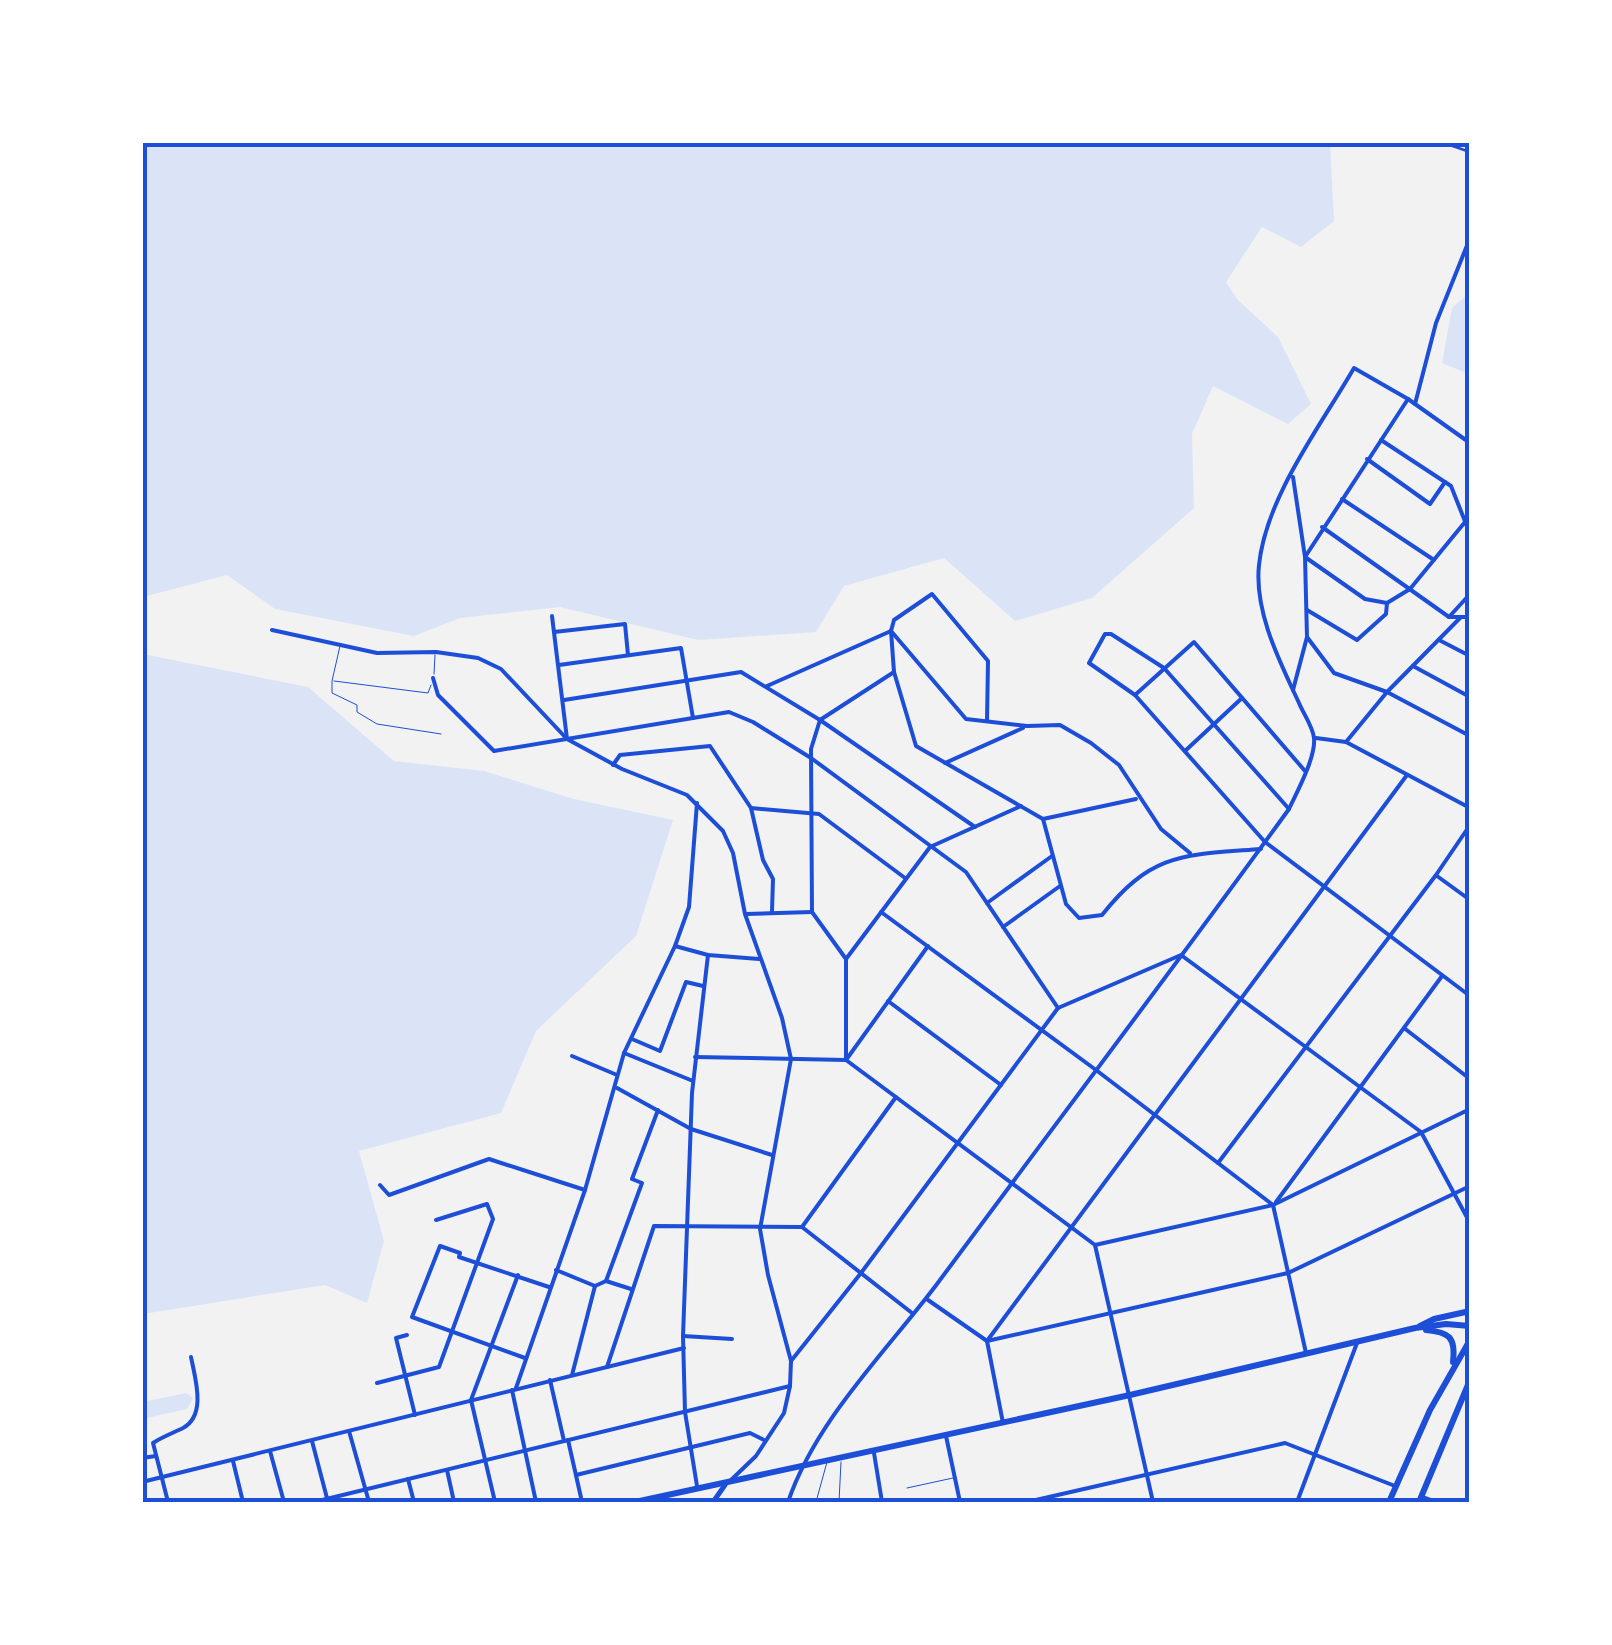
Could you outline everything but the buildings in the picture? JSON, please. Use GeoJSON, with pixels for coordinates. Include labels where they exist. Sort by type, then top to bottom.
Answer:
{"type":"FeatureCollection","features":[{"type":"Feature","properties":{"kind":"main road"},"geometry":{"type":"LineString","coordinates":[[1415,1328],[1470,1311]]}},
{"type":"Feature","properties":{"kind":"main road"},"geometry":{"type":"LineString","coordinates":[[635,1502],[1130,1395],[1415,1328],[1470,1326]]}},
{"type":"Feature","properties":{"kind":"main road"},"geometry":{"type":"LineString","coordinates":[[1415,1328],[1440,1330],[1449,1336],[1454,1347],[1452,1367]]}},
{"type":"Feature","properties":{"kind":"main road"},"geometry":{"type":"LineString","coordinates":[[1389,1502],[1452,1367],[1470,1340]]}},
{"type":"Feature","properties":{"kind":"main road"},"geometry":{"type":"LineString","coordinates":[[1420,1500],[1470,1380]]}},
{"type":"Feature","properties":{"kind":"main road"},"geometry":{"type":"LineString","coordinates":[[713,1502],[724,1485]]}},
{"type":"Feature","properties":{"kind":"street"},"geometry":{"type":"LineString","coordinates":[[1441,142],[1470,152]]}},
{"type":"Feature","properties":{"kind":"street"},"geometry":{"type":"LineString","coordinates":[[1416,404],[1436,323],[1470,238]]}},
{"type":"Feature","properties":{"kind":"street"},"geometry":{"type":"LineString","coordinates":[[788,1502],[800,1468],[1289,810],[1306,772],[1314,738],[1265,618],[1258,569],[1265,532],[1292,474],[1354,368],[1416,404],[1470,443]]}},
{"type":"Feature","properties":{"kind":"street"},"geometry":{"type":"LineString","coordinates":[[1305,557],[1408,399]]}},
{"type":"Feature","properties":{"kind":"street"},"geometry":{"type":"LineString","coordinates":[[1380,440],[1451,486],[1470,534]]}},
{"type":"Feature","properties":{"kind":"street"},"geometry":{"type":"LineString","coordinates":[[1367,459],[1430,504],[1445,482]]}},
{"type":"Feature","properties":{"kind":"street"},"geometry":{"type":"LineString","coordinates":[[1292,474],[1305,557],[1308,637],[1293,690]]}},
{"type":"Feature","properties":{"kind":"street"},"geometry":{"type":"LineString","coordinates":[[1341,498],[1434,560]]}},
{"type":"Feature","properties":{"kind":"street"},"geometry":{"type":"LineString","coordinates":[[1305,557],[1364,600],[1387,604],[1410,589],[1465,522]]}},
{"type":"Feature","properties":{"kind":"street"},"geometry":{"type":"LineString","coordinates":[[1322,527],[1449,617],[1470,617]]}},
{"type":"Feature","properties":{"kind":"street"},"geometry":{"type":"LineString","coordinates":[[987,724],[988,661],[932,594],[894,620],[891,632],[894,672],[916,746],[1043,819],[1138,798]]}},
{"type":"Feature","properties":{"kind":"street"},"geometry":{"type":"LineString","coordinates":[[1449,617],[1470,594]]}},
{"type":"Feature","properties":{"kind":"street"},"geometry":{"type":"LineString","coordinates":[[1306,610],[1357,640],[1386,614],[1387,604]]}},
{"type":"Feature","properties":{"kind":"street"},"geometry":{"type":"LineString","coordinates":[[552,616],[567,739]]}},
{"type":"Feature","properties":{"kind":"street"},"geometry":{"type":"LineString","coordinates":[[1346,742],[1387,692],[1461,617]]}},
{"type":"Feature","properties":{"kind":"street"},"geometry":{"type":"LineString","coordinates":[[554,632],[625,624],[628,655]]}},
{"type":"Feature","properties":{"kind":"street"},"geometry":{"type":"LineString","coordinates":[[272,630],[377,654],[436,652],[478,658],[501,669],[567,739],[612,765],[688,795],[723,831],[733,853],[746,914],[782,1018],[791,1059],[760,1229],[791,1361],[790,1386],[784,1413],[766,1441],[756,1456],[724,1485]]}},
{"type":"Feature","properties":{"kind":"street"},"geometry":{"type":"LineString","coordinates":[[766,687],[891,632]]}},
{"type":"Feature","properties":{"kind":"street"},"geometry":{"type":"LineString","coordinates":[[891,632],[966,719],[987,724],[1060,725],[1091,743],[1119,765],[1161,829],[1192,854]]}},
{"type":"Feature","properties":{"kind":"street"},"geometry":{"type":"LineString","coordinates":[[1289,810],[1164,668],[1106,634],[1089,663],[1135,694],[1265,842],[1470,996]]}},
{"type":"Feature","properties":{"kind":"street"},"geometry":{"type":"LineString","coordinates":[[1308,637],[1334,673],[1387,692],[1470,736]]}},
{"type":"Feature","properties":{"kind":"street"},"geometry":{"type":"LineString","coordinates":[[1438,640],[1470,656]]}},
{"type":"Feature","properties":{"kind":"street"},"geometry":{"type":"LineString","coordinates":[[1135,694],[1194,642],[1306,772]]}},
{"type":"Feature","properties":{"kind":"street"},"geometry":{"type":"LineString","coordinates":[[559,664],[681,648],[693,718]]}},
{"type":"Feature","properties":{"kind":"street"},"geometry":{"type":"LineString","coordinates":[[1413,666],[1470,697]]}},
{"type":"Feature","properties":{"kind":"street"},"geometry":{"type":"LineString","coordinates":[[564,700],[741,672],[820,720],[976,827]]}},
{"type":"Feature","properties":{"kind":"street"},"geometry":{"type":"LineString","coordinates":[[846,1060],[846,958],[812,912],[811,758],[820,720],[894,672]]}},
{"type":"Feature","properties":{"kind":"street"},"geometry":{"type":"LineString","coordinates":[[434,678],[438,695],[494,752],[729,712],[752,722],[811,758],[966,872],[1058,1008]]}},
{"type":"Feature","properties":{"kind":"street"},"geometry":{"type":"LineString","coordinates":[[1185,751],[1242,698]]}},
{"type":"Feature","properties":{"kind":"street"},"geometry":{"type":"LineString","coordinates":[[945,763],[1028,726]]}},
{"type":"Feature","properties":{"kind":"street"},"geometry":{"type":"LineString","coordinates":[[1314,738],[1346,742],[1470,808]]}},
{"type":"Feature","properties":{"kind":"street"},"geometry":{"type":"LineString","coordinates":[[612,765],[620,755],[710,746],[751,808],[773,879],[772,911]]}},
{"type":"Feature","properties":{"kind":"street"},"geometry":{"type":"LineString","coordinates":[[986,1341],[1407,775]]}},
{"type":"Feature","properties":{"kind":"street"},"geometry":{"type":"LineString","coordinates":[[536,1502],[514,1389],[585,1190],[624,1053],[675,946],[689,907],[697,803]]}},
{"type":"Feature","properties":{"kind":"street"},"geometry":{"type":"LineString","coordinates":[[846,958],[930,847],[1021,806]]}},
{"type":"Feature","properties":{"kind":"street"},"geometry":{"type":"LineString","coordinates":[[751,808],[819,814],[906,879]]}},
{"type":"Feature","properties":{"kind":"street"},"geometry":{"type":"LineString","coordinates":[[1043,819],[1066,904],[1079,918],[1102,915],[1125,886],[1151,868],[1192,854],[1260,848]]}},
{"type":"Feature","properties":{"kind":"street"},"geometry":{"type":"LineString","coordinates":[[1218,1163],[1470,825]]}},
{"type":"Feature","properties":{"kind":"street"},"geometry":{"type":"LineString","coordinates":[[986,903],[1053,856]]}},
{"type":"Feature","properties":{"kind":"street"},"geometry":{"type":"LineString","coordinates":[[1436,875],[1470,900]]}},
{"type":"Feature","properties":{"kind":"street"},"geometry":{"type":"LineString","coordinates":[[1003,927],[1061,885]]}},
{"type":"Feature","properties":{"kind":"street"},"geometry":{"type":"LineString","coordinates":[[746,914],[812,912]]}},
{"type":"Feature","properties":{"kind":"street"},"geometry":{"type":"LineString","coordinates":[[881,912],[1273,1206],[1306,1354]]}},
{"type":"Feature","properties":{"kind":"street"},"geometry":{"type":"LineString","coordinates":[[675,946],[708,955],[760,958]]}},
{"type":"Feature","properties":{"kind":"street"},"geometry":{"type":"LineString","coordinates":[[846,1060],[928,946]]}},
{"type":"Feature","properties":{"kind":"street"},"geometry":{"type":"LineString","coordinates":[[698,1490],[685,1412],[682,1336],[693,1081],[708,955]]}},
{"type":"Feature","properties":{"kind":"street"},"geometry":{"type":"LineString","coordinates":[[1181,955],[1421,1132],[1470,1222]]}},
{"type":"Feature","properties":{"kind":"street"},"geometry":{"type":"LineString","coordinates":[[791,1361],[862,1273],[1058,1008],[1181,955]]}},
{"type":"Feature","properties":{"kind":"street"},"geometry":{"type":"LineString","coordinates":[[1273,1206],[1443,976]]}},
{"type":"Feature","properties":{"kind":"street"},"geometry":{"type":"LineString","coordinates":[[631,1039],[660,1050],[686,982],[702,986]]}},
{"type":"Feature","properties":{"kind":"street"},"geometry":{"type":"LineString","coordinates":[[888,1001],[1002,1086]]}},
{"type":"Feature","properties":{"kind":"street"},"geometry":{"type":"LineString","coordinates":[[1404,1028],[1470,1079]]}},
{"type":"Feature","properties":{"kind":"street"},"geometry":{"type":"LineString","coordinates":[[624,1053],[693,1081]]}},
{"type":"Feature","properties":{"kind":"street"},"geometry":{"type":"LineString","coordinates":[[572,1056],[617,1075]]}},
{"type":"Feature","properties":{"kind":"street"},"geometry":{"type":"LineString","coordinates":[[695,1056],[846,1060],[1095,1245],[1153,1502]]}},
{"type":"Feature","properties":{"kind":"street"},"geometry":{"type":"LineString","coordinates":[[616,1087],[690,1129],[772,1155]]}},
{"type":"Feature","properties":{"kind":"street"},"geometry":{"type":"LineString","coordinates":[[802,1226],[896,1097]]}},
{"type":"Feature","properties":{"kind":"street"},"geometry":{"type":"LineString","coordinates":[[572,1375],[596,1286],[606,1281],[642,1182],[632,1179],[658,1110]]}},
{"type":"Feature","properties":{"kind":"street"},"geometry":{"type":"LineString","coordinates":[[1095,1245],[1273,1206],[1470,1110]]}},
{"type":"Feature","properties":{"kind":"street"},"geometry":{"type":"LineString","coordinates":[[380,1185],[390,1195],[489,1159],[585,1190]]}},
{"type":"Feature","properties":{"kind":"street"},"geometry":{"type":"LineString","coordinates":[[986,1341],[1288,1272],[1470,1186]]}},
{"type":"Feature","properties":{"kind":"street"},"geometry":{"type":"LineString","coordinates":[[376,1383],[439,1367],[492,1219],[488,1204],[436,1220]]}},
{"type":"Feature","properties":{"kind":"street"},"geometry":{"type":"LineString","coordinates":[[607,1367],[654,1226],[802,1226],[913,1314]]}},
{"type":"Feature","properties":{"kind":"street"},"geometry":{"type":"LineString","coordinates":[[525,1358],[412,1317],[440,1246],[549,1287]]}},
{"type":"Feature","properties":{"kind":"street"},"geometry":{"type":"LineString","coordinates":[[556,1270],[596,1286]]}},
{"type":"Feature","properties":{"kind":"street"},"geometry":{"type":"LineString","coordinates":[[495,1502],[470,1400],[518,1275]]}},
{"type":"Feature","properties":{"kind":"street"},"geometry":{"type":"LineString","coordinates":[[606,1281],[632,1289]]}},
{"type":"Feature","properties":{"kind":"street"},"geometry":{"type":"LineString","coordinates":[[926,1298],[986,1341],[1004,1423]]}},
{"type":"Feature","properties":{"kind":"street"},"geometry":{"type":"LineString","coordinates":[[407,1334],[396,1338],[415,1416]]}},
{"type":"Feature","properties":{"kind":"street"},"geometry":{"type":"LineString","coordinates":[[682,1336],[732,1339]]}},
{"type":"Feature","properties":{"kind":"street"},"geometry":{"type":"LineString","coordinates":[[1297,1502],[1357,1342]]}},
{"type":"Feature","properties":{"kind":"street"},"geometry":{"type":"LineString","coordinates":[[142,1482],[684,1348]]}},
{"type":"Feature","properties":{"kind":"street"},"geometry":{"type":"LineString","coordinates":[[168,1502],[154,1441],[186,1426],[195,1416],[198,1400],[191,1357]]}},
{"type":"Feature","properties":{"kind":"street"},"geometry":{"type":"LineString","coordinates":[[550,1380],[582,1502]]}},
{"type":"Feature","properties":{"kind":"street"},"geometry":{"type":"LineString","coordinates":[[314,1502],[790,1386]]}},
{"type":"Feature","properties":{"kind":"street"},"geometry":{"type":"LineString","coordinates":[[350,1432],[369,1502]]}},
{"type":"Feature","properties":{"kind":"street"},"geometry":{"type":"LineString","coordinates":[[576,1475],[750,1433],[766,1441]]}},
{"type":"Feature","properties":{"kind":"street"},"geometry":{"type":"LineString","coordinates":[[946,1436],[960,1502]]}},
{"type":"Feature","properties":{"kind":"street"},"geometry":{"type":"LineString","coordinates":[[312,1441],[328,1501]]}},
{"type":"Feature","properties":{"kind":"street"},"geometry":{"type":"LineString","coordinates":[[1026,1502],[1285,1443],[1395,1486]]}},
{"type":"Feature","properties":{"kind":"street"},"geometry":{"type":"LineString","coordinates":[[270,1451],[284,1502]]}},
{"type":"Feature","properties":{"kind":"street"},"geometry":{"type":"LineString","coordinates":[[873,1452],[882,1502]]}},
{"type":"Feature","properties":{"kind":"street"},"geometry":{"type":"LineString","coordinates":[[142,1458],[156,1456]]}},
{"type":"Feature","properties":{"kind":"street"},"geometry":{"type":"LineString","coordinates":[[233,1460],[244,1502]]}},
{"type":"Feature","properties":{"kind":"street"},"geometry":{"type":"LineString","coordinates":[[447,1470],[454,1502]]}},
{"type":"Feature","properties":{"kind":"street"},"geometry":{"type":"LineString","coordinates":[[408,1480],[414,1502]]}},
{"type":"Feature","properties":{"kind":"street"},"geometry":{"type":"LineString","coordinates":[[1420,1500],[1436,1502]]}},
{"type":"Feature","properties":{"kind":"lane"},"geometry":{"type":"LineString","coordinates":[[340,646],[332,694],[356,704],[357,712],[366,719],[441,734]]}},
{"type":"Feature","properties":{"kind":"lane"},"geometry":{"type":"LineString","coordinates":[[332,681],[428,693],[434,678],[436,652]]}},
{"type":"Feature","properties":{"kind":"lane"},"geometry":{"type":"LineString","coordinates":[[838,1502],[841,1459]]}},
{"type":"Feature","properties":{"kind":"lane"},"geometry":{"type":"LineString","coordinates":[[816,1502],[827,1462]]}},
{"type":"Feature","properties":{"kind":"lane"},"geometry":{"type":"LineString","coordinates":[[908,1488],[955,1478]]}},
{"type":"Feature","properties":{"kind":"shaded area"},"geometry":{"type":"Polygon","coordinates":[[[143,143],[1330,143],[1334,221],[1301,247],[1262,227],[1226,282],[1237,299],[1278,337],[1311,404],[1288,424],[1213,386],[1192,434],[1194,508],[1092,598],[1015,621],[944,558],[844,586],[816,632],[698,640],[560,607],[460,618],[414,636],[275,609],[227,575],[143,597],[143,143]]]}},
{"type":"Feature","properties":{"kind":"shaded area"},"geometry":{"type":"Polygon","coordinates":[[[1469,293],[1469,374],[1442,363],[1452,308],[1469,293]]]}},
{"type":"Feature","properties":{"kind":"shaded area"},"geometry":{"type":"Polygon","coordinates":[[[143,654],[308,687],[394,761],[484,771],[574,799],[673,820],[636,936],[536,1031],[501,1113],[359,1151],[384,1241],[367,1303],[325,1285],[143,1314],[143,654]]]}},
{"type":"Feature","properties":{"kind":"shaded area"},"geometry":{"type":"Polygon","coordinates":[[[186,1393],[193,1398],[187,1409],[147,1418],[143,1415],[143,1402],[186,1393]]]}}]}
